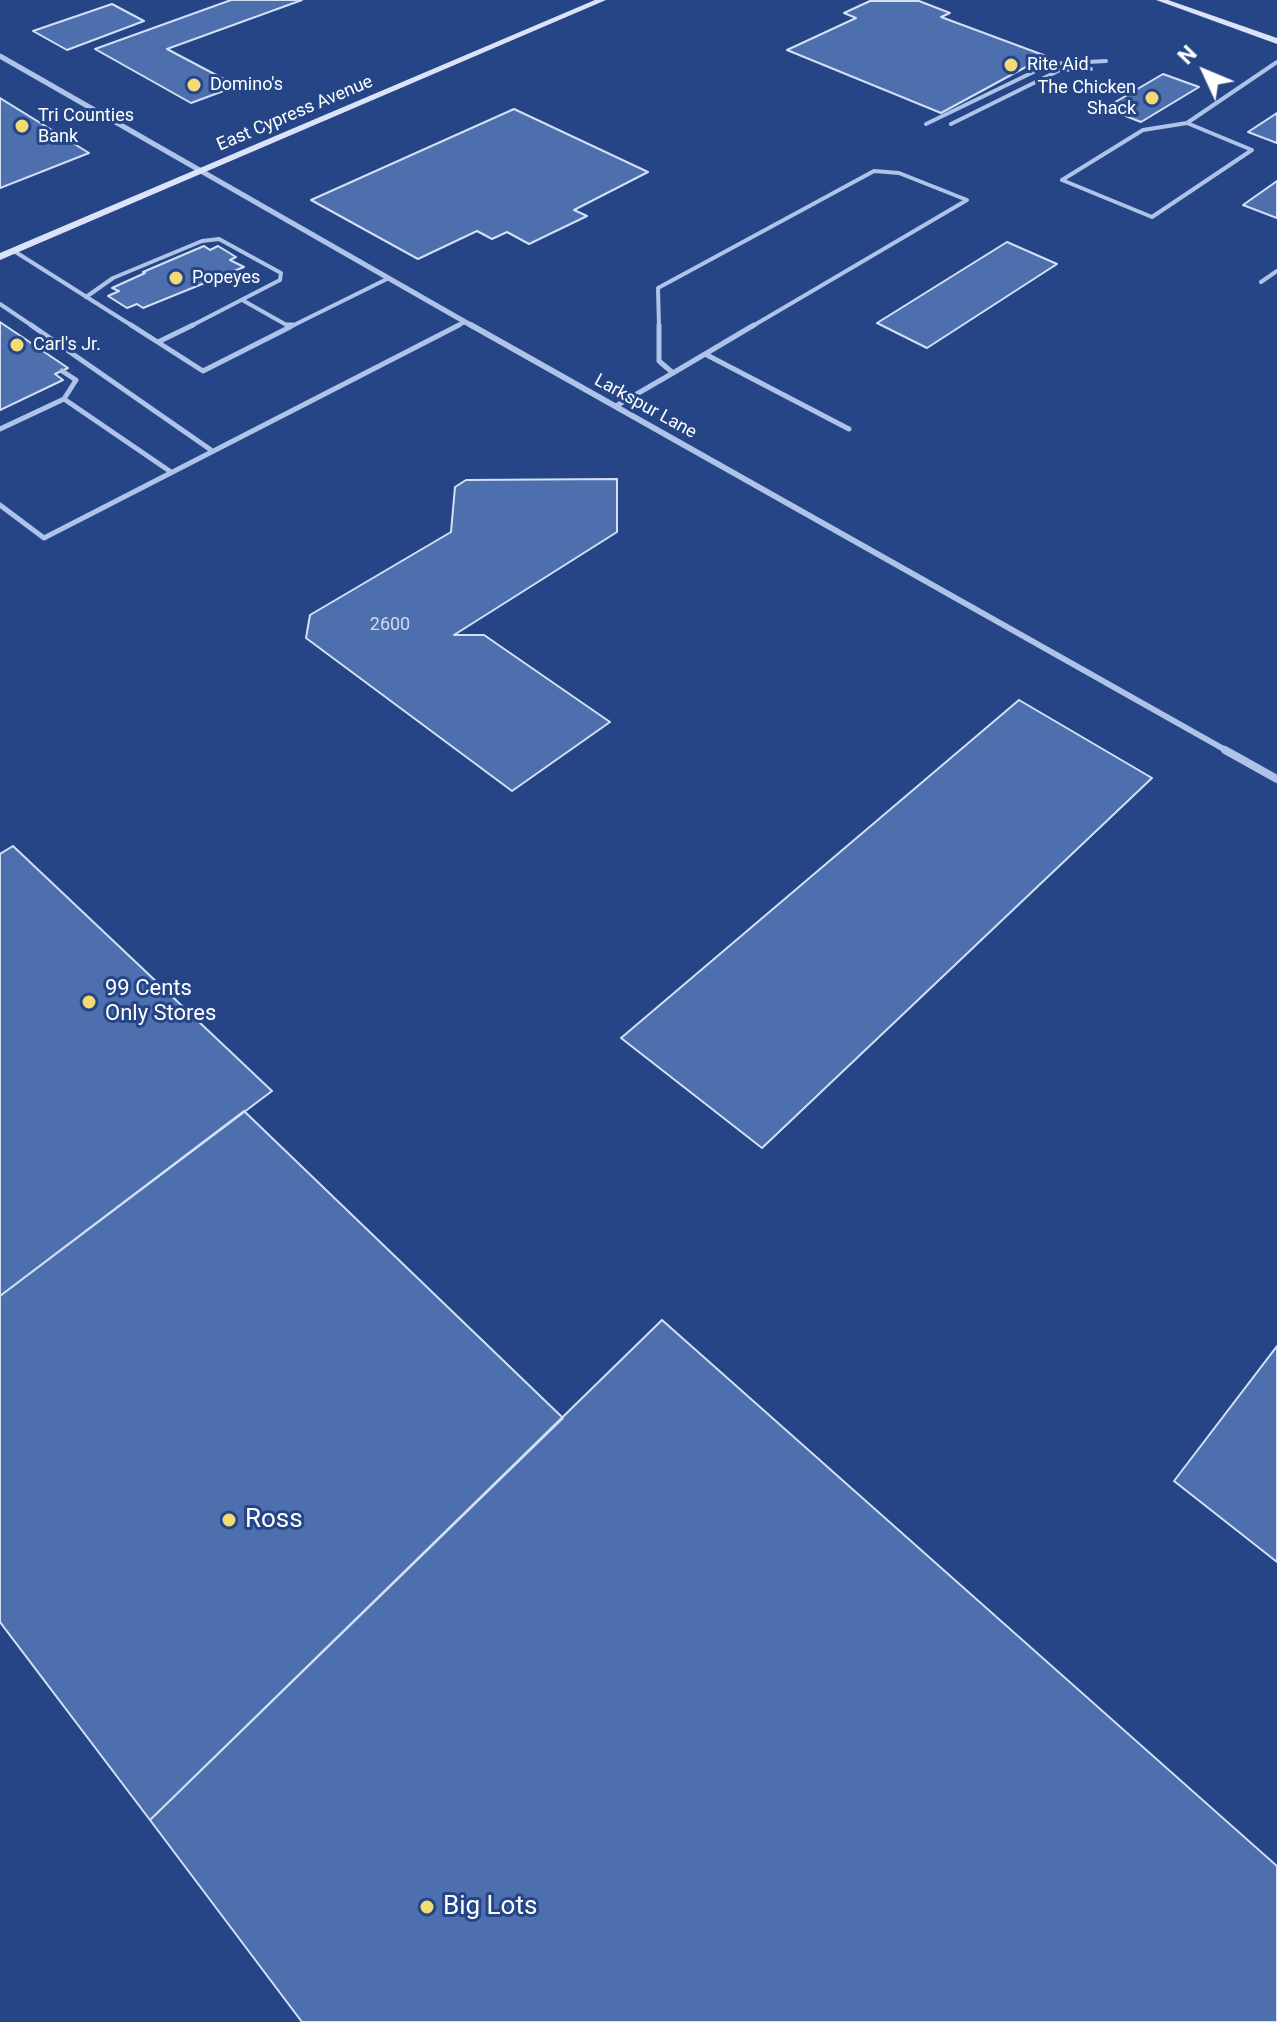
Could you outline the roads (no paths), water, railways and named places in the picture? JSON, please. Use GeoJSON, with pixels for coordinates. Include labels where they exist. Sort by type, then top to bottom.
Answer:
{"type":"FeatureCollection","features":[{"type":"Feature","properties":{"kind":"main road","name":"East Cypress Avenue"},"geometry":{"type":"LineString","coordinates":[[0,257],[602,0]]}},
{"type":"Feature","properties":{"kind":"main road"},"geometry":{"type":"LineString","coordinates":[[1160,0],[1275,39]]}},
{"type":"Feature","properties":{"kind":"street","name":"Larkspur Lane"},"geometry":{"type":"LineString","coordinates":[[0,56],[198,172],[1277,779]]}},
{"type":"Feature","properties":{"kind":"lane"},"geometry":{"type":"LineString","coordinates":[[926,124],[1050,64],[1106,61]]}},
{"type":"Feature","properties":{"kind":"lane"},"geometry":{"type":"LineString","coordinates":[[1187,123],[1252,150],[1152,217],[1062,180],[1143,130],[1187,123],[1277,62]]}},
{"type":"Feature","properties":{"kind":"lane"},"geometry":{"type":"LineString","coordinates":[[951,124],[1060,70],[1091,69]]}},
{"type":"Feature","properties":{"kind":"lane"},"geometry":{"type":"LineString","coordinates":[[616,406],[673,373],[967,200],[899,173],[874,171],[658,288],[659,361],[673,373]]}},
{"type":"Feature","properties":{"kind":"lane"},"geometry":{"type":"LineString","coordinates":[[86,297],[113,278],[202,241],[219,239],[281,273],[280,280],[244,301],[158,342]]}},
{"type":"Feature","properties":{"kind":"lane"},"geometry":{"type":"LineString","coordinates":[[14,251],[203,371],[389,278]]}},
{"type":"Feature","properties":{"kind":"lane"},"geometry":{"type":"LineString","coordinates":[[1261,282],[1277,271]]}},
{"type":"Feature","properties":{"kind":"lane"},"geometry":{"type":"LineString","coordinates":[[244,301],[290,327]]}},
{"type":"Feature","properties":{"kind":"lane"},"geometry":{"type":"LineString","coordinates":[[0,304],[211,450]]}},
{"type":"Feature","properties":{"kind":"lane"},"geometry":{"type":"LineString","coordinates":[[0,505],[44,538],[465,322]]}},
{"type":"Feature","properties":{"kind":"lane"},"geometry":{"type":"LineString","coordinates":[[705,354],[849,429]]}},
{"type":"Feature","properties":{"kind":"lane"},"geometry":{"type":"LineString","coordinates":[[0,429],[64,399],[76,380],[62,371]]}},
{"type":"Feature","properties":{"kind":"lane"},"geometry":{"type":"LineString","coordinates":[[64,399],[171,472]]}},
{"type":"Feature","properties":{"kind":"place","name":"Rite Aid"},"geometry":{"type":"Point","coordinates":[1011,65]}},
{"type":"Feature","properties":{"kind":"place","name":"Domino's"},"geometry":{"type":"Point","coordinates":[194,85]}},
{"type":"Feature","properties":{"kind":"place","name":"The Chicken Shack"},"geometry":{"type":"Point","coordinates":[1152,98]}},
{"type":"Feature","properties":{"kind":"place","name":"Tri Counties Bank"},"geometry":{"type":"Point","coordinates":[22,126]}},
{"type":"Feature","properties":{"kind":"place","name":"Popeyes"},"geometry":{"type":"Point","coordinates":[176,278]}},
{"type":"Feature","properties":{"kind":"place","name":"Carl's Jr."},"geometry":{"type":"Point","coordinates":[17,345]}},
{"type":"Feature","properties":{"kind":"place","name":"99 Cents Only Stores"},"geometry":{"type":"Point","coordinates":[89,1002]}},
{"type":"Feature","properties":{"kind":"place","name":"Ross"},"geometry":{"type":"Point","coordinates":[229,1520]}},
{"type":"Feature","properties":{"kind":"place","name":"Big Lots"},"geometry":{"type":"Point","coordinates":[427,1907]}}]}
